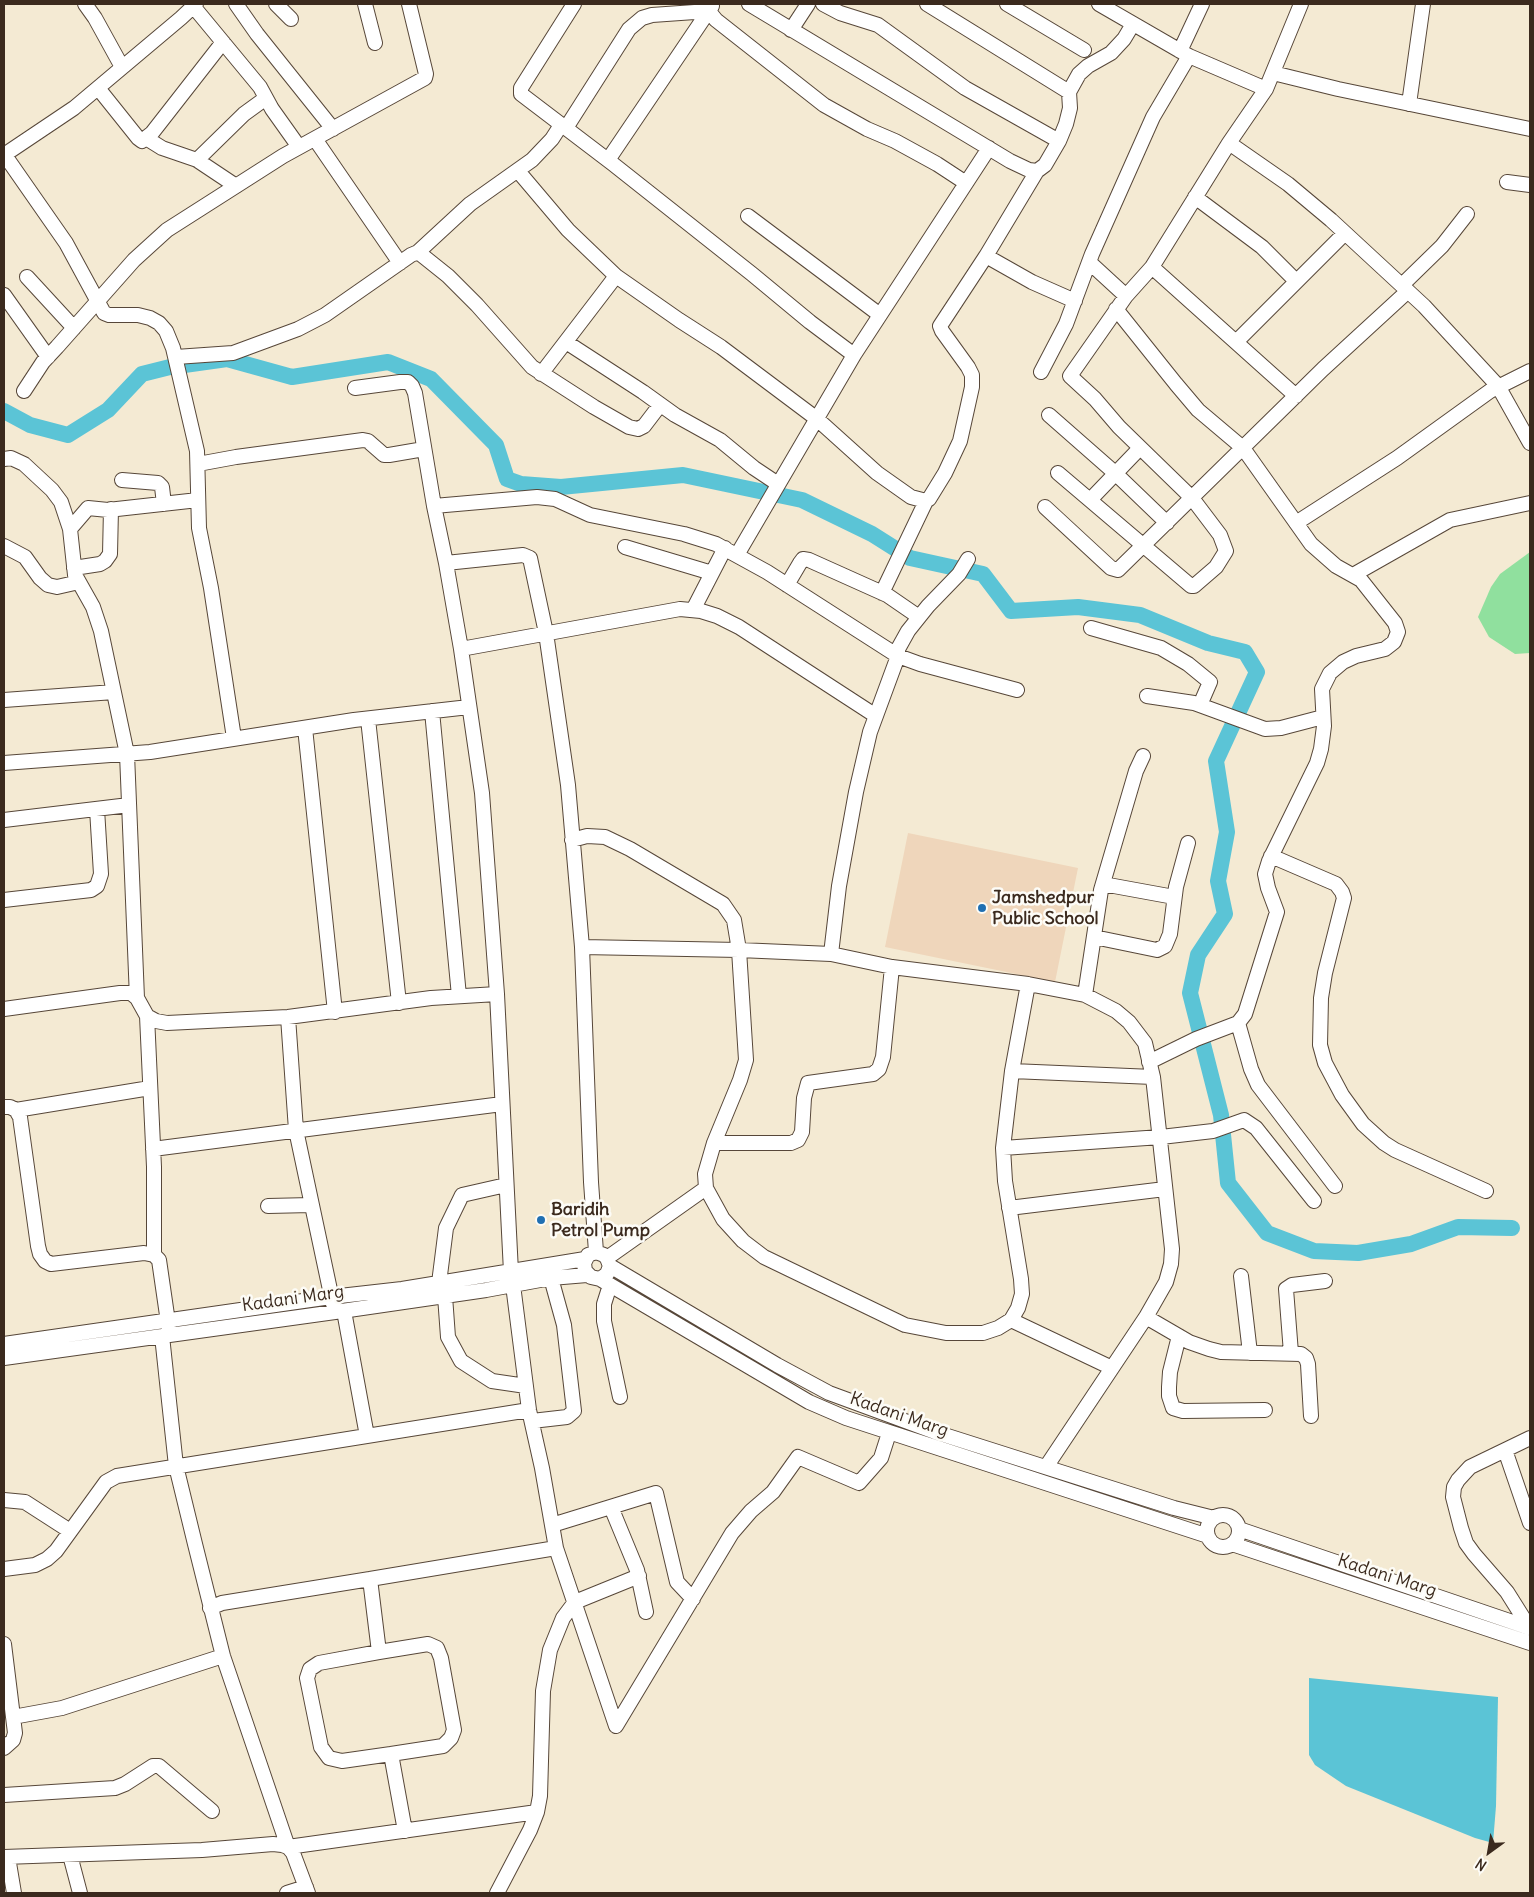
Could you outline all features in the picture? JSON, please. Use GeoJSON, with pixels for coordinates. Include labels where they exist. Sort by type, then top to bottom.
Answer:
{"type":"FeatureCollection","features":[{"type":"Feature","properties":{"kind":"street"},"geometry":{"type":"LineString","coordinates":[[85,4],[95,18],[122,67]]}},
{"type":"Feature","properties":{"kind":"street"},"geometry":{"type":"LineString","coordinates":[[236,4],[257,34],[333,129]]}},
{"type":"Feature","properties":{"kind":"street"},"geometry":{"type":"LineString","coordinates":[[276,4],[291,19]]}},
{"type":"Feature","properties":{"kind":"street"},"geometry":{"type":"LineString","coordinates":[[365,4],[375,43]]}},
{"type":"Feature","properties":{"kind":"street"},"geometry":{"type":"LineString","coordinates":[[24,391],[48,357],[134,260],[167,230],[299,147],[425,78],[426,74],[409,4]]}},
{"type":"Feature","properties":{"kind":"street"},"geometry":{"type":"LineString","coordinates":[[574,4],[520,92],[854,355]]}},
{"type":"Feature","properties":{"kind":"street"},"geometry":{"type":"LineString","coordinates":[[749,4],[989,148],[1028,170],[1038,171]]}},
{"type":"Feature","properties":{"kind":"street"},"geometry":{"type":"LineString","coordinates":[[791,30],[808,4]]}},
{"type":"Feature","properties":{"kind":"street"},"geometry":{"type":"LineString","coordinates":[[823,4],[840,13],[867,21],[888,31],[965,88],[1059,141]]}},
{"type":"Feature","properties":{"kind":"street"},"geometry":{"type":"LineString","coordinates":[[927,4],[1069,92]]}},
{"type":"Feature","properties":{"kind":"street"},"geometry":{"type":"LineString","coordinates":[[1007,4],[1084,50]]}},
{"type":"Feature","properties":{"kind":"street"},"geometry":{"type":"LineString","coordinates":[[1099,4],[1184,53],[1266,89]]}},
{"type":"Feature","properties":{"kind":"street"},"geometry":{"type":"LineString","coordinates":[[1041,372],[1066,324],[1089,262],[1153,117],[1184,53],[1202,4]]}},
{"type":"Feature","properties":{"kind":"street"},"geometry":{"type":"LineString","coordinates":[[1058,473],[1191,586],[1194,586],[1216,567],[1226,551],[1220,535],[1192,498],[1118,427],[1095,398],[1070,376],[1116,309],[1152,267],[1229,143],[1266,89],[1301,4]]}},
{"type":"Feature","properties":{"kind":"street"},"geometry":{"type":"LineString","coordinates":[[1409,104],[1423,4]]}},
{"type":"Feature","properties":{"kind":"street"},"geometry":{"type":"LineString","coordinates":[[234,738],[211,588],[199,528],[197,451],[177,364],[166,332],[159,324],[138,315],[110,315],[104,313],[66,243],[4,155],[74,108],[194,5],[260,87],[272,109],[299,147]]}},
{"type":"Feature","properties":{"kind":"street"},"geometry":{"type":"LineString","coordinates":[[177,364],[233,353],[298,328],[325,315],[418,252],[470,204],[518,172],[542,151],[564,127],[629,29],[642,18],[709,6]]}},
{"type":"Feature","properties":{"kind":"street"},"geometry":{"type":"LineString","coordinates":[[608,160],[709,6]]}},
{"type":"Feature","properties":{"kind":"street"},"geometry":{"type":"LineString","coordinates":[[709,6],[722,25],[824,105],[937,164],[966,183]]}},
{"type":"Feature","properties":{"kind":"street"},"geometry":{"type":"LineString","coordinates":[[882,593],[926,501],[945,473],[960,441],[972,387],[972,375],[968,367],[940,326],[1059,141],[1070,108],[1069,92],[1079,74],[1088,66],[1110,53],[1124,39],[1133,24]]}},
{"type":"Feature","properties":{"kind":"street"},"geometry":{"type":"LineString","coordinates":[[98,88],[142,141],[223,42]]}},
{"type":"Feature","properties":{"kind":"street"},"geometry":{"type":"LineString","coordinates":[[1272,73],[1530,129]]}},
{"type":"Feature","properties":{"kind":"street"},"geometry":{"type":"LineString","coordinates":[[196,160],[244,114],[266,98]]}},
{"type":"Feature","properties":{"kind":"street"},"geometry":{"type":"LineString","coordinates":[[146,138],[162,148],[196,160],[236,186]]}},
{"type":"Feature","properties":{"kind":"street"},"geometry":{"type":"LineString","coordinates":[[315,138],[400,263]]}},
{"type":"Feature","properties":{"kind":"street"},"geometry":{"type":"LineString","coordinates":[[1229,143],[1288,184],[1345,232],[1424,306],[1498,386],[1530,442]]}},
{"type":"Feature","properties":{"kind":"street"},"geometry":{"type":"LineString","coordinates":[[693,610],[712,573],[731,552],[765,506],[854,355],[989,148]]}},
{"type":"Feature","properties":{"kind":"street"},"geometry":{"type":"LineString","coordinates":[[518,172],[568,230],[616,276],[678,320],[721,347],[817,419],[877,473],[911,498],[926,501]]}},
{"type":"Feature","properties":{"kind":"street"},"geometry":{"type":"LineString","coordinates":[[1507,182],[1530,185]]}},
{"type":"Feature","properties":{"kind":"street"},"geometry":{"type":"LineString","coordinates":[[1195,197],[1262,247],[1296,281]]}},
{"type":"Feature","properties":{"kind":"street"},"geometry":{"type":"LineString","coordinates":[[1045,507],[1114,570],[1118,570],[1405,288],[1442,246],[1466,214]]}},
{"type":"Feature","properties":{"kind":"street"},"geometry":{"type":"LineString","coordinates":[[748,216],[880,315]]}},
{"type":"Feature","properties":{"kind":"street"},"geometry":{"type":"LineString","coordinates":[[1236,342],[1345,232]]}},
{"type":"Feature","properties":{"kind":"street"},"geometry":{"type":"LineString","coordinates":[[418,252],[448,276],[498,328],[525,361],[541,374],[594,408],[629,427],[642,428],[660,404]]}},
{"type":"Feature","properties":{"kind":"street"},"geometry":{"type":"LineString","coordinates":[[986,256],[1032,282],[1075,301]]}},
{"type":"Feature","properties":{"kind":"street"},"geometry":{"type":"LineString","coordinates":[[1089,262],[1126,296]]}},
{"type":"Feature","properties":{"kind":"street"},"geometry":{"type":"LineString","coordinates":[[1152,267],[1296,396]]}},
{"type":"Feature","properties":{"kind":"street"},"geometry":{"type":"LineString","coordinates":[[541,374],[616,276]]}},
{"type":"Feature","properties":{"kind":"street"},"geometry":{"type":"LineString","coordinates":[[27,277],[74,328]]}},
{"type":"Feature","properties":{"kind":"street"},"geometry":{"type":"LineString","coordinates":[[6,301],[48,357]]}},
{"type":"Feature","properties":{"kind":"street"},"geometry":{"type":"LineString","coordinates":[[1116,309],[1198,410],[1242,448],[1311,544],[1336,566],[1353,574],[1360,580],[1395,623],[1398,632],[1394,642],[1385,649],[1356,656],[1343,662],[1330,673],[1322,689],[1321,749],[1317,763],[1271,856],[1265,874],[1277,912],[1245,1014],[1238,1023],[1196,1039],[1149,1062]]}},
{"type":"Feature","properties":{"kind":"street"},"geometry":{"type":"LineString","coordinates":[[566,342],[689,424],[720,440],[776,486]]}},
{"type":"Feature","properties":{"kind":"street"},"geometry":{"type":"LineString","coordinates":[[1296,523],[1397,458],[1498,386],[1530,371]]}},
{"type":"Feature","properties":{"kind":"street"},"geometry":{"type":"LineString","coordinates":[[354,388],[408,382],[412,386],[414,393],[461,649],[482,794],[497,994],[512,1278],[530,1416],[556,1548],[616,1726],[732,1533],[751,1511],[773,1492],[798,1457],[859,1483],[881,1458],[889,1432]]}},
{"type":"Feature","properties":{"kind":"street"},"geometry":{"type":"LineString","coordinates":[[1049,415],[1115,473],[1167,523]]}},
{"type":"Feature","properties":{"kind":"street"},"geometry":{"type":"LineString","coordinates":[[198,464],[236,456],[363,440],[368,441],[384,455],[424,449]]}},
{"type":"Feature","properties":{"kind":"street"},"geometry":{"type":"LineString","coordinates":[[1090,500],[1140,448]]}},
{"type":"Feature","properties":{"kind":"street"},"geometry":{"type":"LineString","coordinates":[[4,459],[18,460],[52,490],[61,502],[70,529],[74,568],[92,607],[100,630],[127,754],[137,998],[147,1016],[153,1149],[154,1254]]}},
{"type":"Feature","properties":{"kind":"street"},"geometry":{"type":"LineString","coordinates":[[122,480],[158,482],[162,488],[164,504]]}},
{"type":"Feature","properties":{"kind":"street"},"geometry":{"type":"LineString","coordinates":[[434,506],[537,497],[555,499],[590,515],[684,534],[716,544],[787,585],[898,656],[920,664],[1016,690]]}},
{"type":"Feature","properties":{"kind":"street"},"geometry":{"type":"LineString","coordinates":[[70,529],[88,508],[111,509],[198,500]]}},
{"type":"Feature","properties":{"kind":"street"},"geometry":{"type":"LineString","coordinates":[[1353,574],[1450,520],[1530,503]]}},
{"type":"Feature","properties":{"kind":"street"},"geometry":{"type":"LineString","coordinates":[[74,568],[100,564],[110,554],[111,509]]}},
{"type":"Feature","properties":{"kind":"street"},"geometry":{"type":"LineString","coordinates":[[4,546],[25,557],[40,578],[48,585],[57,587],[79,582]]}},
{"type":"Feature","properties":{"kind":"street"},"geometry":{"type":"LineString","coordinates":[[625,547],[712,573]]}},
{"type":"Feature","properties":{"kind":"street"},"geometry":{"type":"LineString","coordinates":[[446,563],[523,554],[530,558],[546,633],[568,785],[582,947],[591,1182],[600,1259],[607,1274],[599,1279]]}},
{"type":"Feature","properties":{"kind":"street"},"geometry":{"type":"LineString","coordinates":[[787,585],[800,563],[806,559],[833,569],[882,593],[919,617]]}},
{"type":"Feature","properties":{"kind":"street"},"geometry":{"type":"LineString","coordinates":[[831,954],[839,886],[856,792],[870,732],[898,656],[898,649],[902,640],[919,617],[959,574],[968,559]]}},
{"type":"Feature","properties":{"kind":"street"},"geometry":{"type":"LineString","coordinates":[[461,649],[680,609],[693,610],[717,616],[739,627],[876,716]]}},
{"type":"Feature","properties":{"kind":"street"},"geometry":{"type":"LineString","coordinates":[[1091,628],[1161,648],[1193,668],[1210,682],[1200,705]]}},
{"type":"Feature","properties":{"kind":"street"},"geometry":{"type":"LineString","coordinates":[[4,700],[114,692]]}},
{"type":"Feature","properties":{"kind":"street"},"geometry":{"type":"LineString","coordinates":[[1147,696],[1200,705],[1219,714],[1265,729],[1274,729],[1323,717]]}},
{"type":"Feature","properties":{"kind":"street"},"geometry":{"type":"LineString","coordinates":[[4,763],[150,752],[368,719],[469,707]]}},
{"type":"Feature","properties":{"kind":"street"},"geometry":{"type":"LineString","coordinates":[[432,711],[459,996]]}},
{"type":"Feature","properties":{"kind":"street"},"geometry":{"type":"LineString","coordinates":[[368,719],[399,1002]]}},
{"type":"Feature","properties":{"kind":"street"},"geometry":{"type":"LineString","coordinates":[[305,728],[335,1012]]}},
{"type":"Feature","properties":{"kind":"street"},"geometry":{"type":"LineString","coordinates":[[1085,995],[1103,884],[1136,771],[1143,756]]}},
{"type":"Feature","properties":{"kind":"street"},"geometry":{"type":"LineString","coordinates":[[4,820],[129,805]]}},
{"type":"Feature","properties":{"kind":"street"},"geometry":{"type":"LineString","coordinates":[[4,900],[91,890],[97,886],[101,874],[97,808]]}},
{"type":"Feature","properties":{"kind":"street"},"geometry":{"type":"LineString","coordinates":[[572,840],[588,836],[605,837],[630,849],[723,904],[734,920],[746,1060],[740,1080],[714,1143],[705,1174],[706,1188],[723,1219],[743,1241],[764,1257],[891,1320],[922,1330],[969,1334],[983,1333],[998,1328],[1011,1320],[1018,1308],[1022,1294],[1021,1279],[1009,1208],[1003,1148],[1012,1071],[1028,984]]}},
{"type":"Feature","properties":{"kind":"street"},"geometry":{"type":"LineString","coordinates":[[1094,937],[1143,948],[1161,949],[1165,946],[1170,934],[1174,897],[1188,843]]}},
{"type":"Feature","properties":{"kind":"street"},"geometry":{"type":"LineString","coordinates":[[1271,856],[1331,882],[1342,892],[1344,898],[1325,973],[1321,998],[1320,1045],[1325,1063],[1342,1095],[1363,1124],[1384,1143],[1395,1150],[1486,1191]]}},
{"type":"Feature","properties":{"kind":"street"},"geometry":{"type":"LineString","coordinates":[[1103,884],[1174,897]]}},
{"type":"Feature","properties":{"kind":"street"},"geometry":{"type":"LineString","coordinates":[[582,947],[831,954],[892,967],[1028,984],[1085,995],[1116,1011],[1128,1022],[1145,1043],[1153,1077],[1172,1249],[1171,1264],[1166,1282],[1146,1317],[1046,1468]]}},
{"type":"Feature","properties":{"kind":"street"},"geometry":{"type":"LineString","coordinates":[[714,1143],[791,1143],[798,1140],[802,1132],[804,1098],[808,1084],[873,1074],[879,1069],[883,1057],[892,967]]}},
{"type":"Feature","properties":{"kind":"street"},"geometry":{"type":"LineString","coordinates":[[4,1009],[120,993],[131,994],[137,998]]}},
{"type":"Feature","properties":{"kind":"street"},"geometry":{"type":"LineString","coordinates":[[147,1016],[156,1021],[166,1023],[288,1017],[399,1002],[497,994]]}},
{"type":"Feature","properties":{"kind":"street"},"geometry":{"type":"LineString","coordinates":[[288,1017],[296,1130],[331,1297],[339,1312],[366,1436]]}},
{"type":"Feature","properties":{"kind":"street"},"geometry":{"type":"LineString","coordinates":[[1238,1023],[1251,1069],[1258,1085],[1335,1186]]}},
{"type":"Feature","properties":{"kind":"street"},"geometry":{"type":"LineString","coordinates":[[1012,1071],[1153,1077]]}},
{"type":"Feature","properties":{"kind":"street"},"geometry":{"type":"LineString","coordinates":[[10,1109],[150,1088]]}},
{"type":"Feature","properties":{"kind":"street"},"geometry":{"type":"LineString","coordinates":[[153,1149],[502,1104]]}},
{"type":"Feature","properties":{"kind":"street"},"geometry":{"type":"LineString","coordinates":[[10,1109],[20,1117],[38,1246],[40,1254],[45,1261],[51,1264],[144,1252],[154,1254],[159,1260],[168,1320],[166,1335],[176,1466],[223,1656],[288,1847],[293,1853],[307,1890],[287,1893]]}},
{"type":"Feature","properties":{"kind":"street"},"geometry":{"type":"LineString","coordinates":[[1003,1148],[1160,1137],[1213,1131],[1244,1120],[1256,1128],[1314,1201]]}},
{"type":"Feature","properties":{"kind":"street"},"geometry":{"type":"LineString","coordinates":[[506,1185],[462,1196],[446,1228],[442,1290],[448,1337],[460,1362],[492,1381],[526,1386]]}},
{"type":"Feature","properties":{"kind":"street"},"geometry":{"type":"LineString","coordinates":[[620,1397],[604,1321],[604,1304],[599,1279],[583,1267],[600,1259],[706,1188]]}},
{"type":"Feature","properties":{"kind":"street"},"geometry":{"type":"LineString","coordinates":[[1009,1208],[1166,1190]]}},
{"type":"Feature","properties":{"kind":"street"},"geometry":{"type":"LineString","coordinates":[[268,1206],[312,1205]]}},
{"type":"Feature","properties":{"kind":"street","name":"Kadani Marg"},"geometry":{"type":"LineString","coordinates":[[4,1358],[339,1312],[600,1259],[777,1365],[829,1393],[935,1432],[1174,1508],[1214,1518]]}},
{"type":"Feature","properties":{"kind":"street"},"geometry":{"type":"LineString","coordinates":[[1241,1276],[1250,1353]]}},
{"type":"Feature","properties":{"kind":"street","name":"Kadani Marg"},"geometry":{"type":"LineString","coordinates":[[512,1278],[599,1279],[809,1402],[846,1418],[1208,1536]]}},
{"type":"Feature","properties":{"kind":"street"},"geometry":{"type":"LineString","coordinates":[[4,1569],[35,1565],[47,1559],[56,1551],[106,1482],[118,1476],[366,1436],[530,1416],[567,1417],[574,1411],[564,1325],[551,1278]]}},
{"type":"Feature","properties":{"kind":"street"},"geometry":{"type":"LineString","coordinates":[[1290,1353],[1286,1289],[1292,1284],[1325,1281]]}},
{"type":"Feature","properties":{"kind":"street","name":"Kadani Marg"},"geometry":{"type":"LineString","coordinates":[[4,1344],[331,1297],[442,1290]]}},
{"type":"Feature","properties":{"kind":"street"},"geometry":{"type":"LineString","coordinates":[[1146,1317],[1179,1336],[1221,1352],[1301,1354],[1306,1358],[1308,1364],[1311,1416]]}},
{"type":"Feature","properties":{"kind":"street"},"geometry":{"type":"LineString","coordinates":[[1011,1320],[1112,1368]]}},
{"type":"Feature","properties":{"kind":"street"},"geometry":{"type":"LineString","coordinates":[[1179,1336],[1170,1372],[1169,1396],[1174,1408],[1183,1412],[1265,1410]]}},
{"type":"Feature","properties":{"kind":"street"},"geometry":{"type":"LineString","coordinates":[[1530,1438],[1463,1472],[1454,1487],[1453,1497],[1466,1543],[1507,1592],[1530,1628]]}},
{"type":"Feature","properties":{"kind":"street"},"geometry":{"type":"LineString","coordinates":[[1506,1450],[1530,1523]]}},
{"type":"Feature","properties":{"kind":"street"},"geometry":{"type":"LineString","coordinates":[[552,1525],[656,1493],[677,1582],[693,1599]]}},
{"type":"Feature","properties":{"kind":"street"},"geometry":{"type":"LineString","coordinates":[[4,1500],[25,1502],[70,1531]]}},
{"type":"Feature","properties":{"kind":"street"},"geometry":{"type":"LineString","coordinates":[[611,1507],[639,1576],[646,1612]]}},
{"type":"Feature","properties":{"kind":"street"},"geometry":{"type":"LineString","coordinates":[[1228,1515],[1236,1520],[1239,1530],[1238,1538],[1232,1544],[1220,1546],[1211,1541],[1208,1536],[1208,1526],[1214,1518],[1228,1515]]}},
{"type":"Feature","properties":{"kind":"street","name":"Kadani Marg"},"geometry":{"type":"LineString","coordinates":[[1239,1530],[1530,1628]]}},
{"type":"Feature","properties":{"kind":"street","name":"Kadani Marg"},"geometry":{"type":"LineString","coordinates":[[1232,1544],[1530,1642]]}},
{"type":"Feature","properties":{"kind":"street"},"geometry":{"type":"LineString","coordinates":[[210,1608],[222,1604],[556,1548]]}},
{"type":"Feature","properties":{"kind":"street"},"geometry":{"type":"LineString","coordinates":[[497,1893],[530,1830],[537,1812],[540,1796],[543,1691],[550,1650],[563,1618],[574,1602],[639,1576]]}},
{"type":"Feature","properties":{"kind":"street"},"geometry":{"type":"LineString","coordinates":[[370,1579],[379,1652]]}},
{"type":"Feature","properties":{"kind":"street"},"geometry":{"type":"LineString","coordinates":[[4,1644],[15,1733],[13,1740],[4,1748]]}},
{"type":"Feature","properties":{"kind":"street"},"geometry":{"type":"LineString","coordinates":[[428,1644],[437,1648],[454,1730],[451,1738],[443,1746],[391,1754],[342,1761],[329,1758],[321,1746],[307,1678],[310,1669],[319,1663],[379,1652],[428,1644]]}},
{"type":"Feature","properties":{"kind":"street"},"geometry":{"type":"LineString","coordinates":[[13,1717],[62,1708],[223,1656]]}},
{"type":"Feature","properties":{"kind":"street"},"geometry":{"type":"LineString","coordinates":[[391,1754],[405,1831]]}},
{"type":"Feature","properties":{"kind":"street"},"geometry":{"type":"LineString","coordinates":[[4,1795],[97,1791],[115,1788],[125,1784],[153,1766],[158,1766],[212,1811]]}},
{"type":"Feature","properties":{"kind":"street"},"geometry":{"type":"LineString","coordinates":[[14,1893],[6,1857],[202,1850],[273,1844],[288,1847],[537,1812]]}},
{"type":"Feature","properties":{"kind":"street"},"geometry":{"type":"LineString","coordinates":[[70,1855],[80,1893]]}},
{"type":"Feature","properties":{"kind":"shaded area","name":"Jamshedpur Public School"},"geometry":{"type":"Polygon","coordinates":[[[908,833],[1078,868],[1055,982],[885,947],[908,833]]]}},
{"type":"Feature","properties":{"kind":"green space"},"geometry":{"type":"Polygon","coordinates":[[[1530,552],[1530,653],[1515,654],[1489,637],[1478,617],[1491,587],[1500,574],[1530,552]]]}},
{"type":"Feature","properties":{"kind":"water"},"geometry":{"type":"Polygon","coordinates":[[[1309,1678],[1498,1697],[1496,1806],[1493,1843],[1475,1838],[1346,1786],[1315,1765],[1309,1755],[1309,1678]]]}},
{"type":"Feature","properties":{"kind":"waterway"},"geometry":{"type":"LineString","coordinates":[[4,411],[30,425],[68,435],[108,410],[142,374],[170,367],[227,359],[292,377],[388,362],[431,379],[496,445],[507,479],[521,484],[561,487],[683,475],[802,500],[872,534],[910,558],[983,574],[1011,611],[1078,607],[1140,615],[1208,643],[1245,652],[1257,672],[1216,761],[1227,832],[1218,881],[1225,914],[1198,955],[1190,993],[1221,1115],[1228,1183],[1267,1233],[1314,1251],[1358,1253],[1411,1244],[1458,1227],[1512,1228]]}},
{"type":"Feature","properties":{"kind":"place","name":"Jamshedpur Public School"},"geometry":{"type":"Point","coordinates":[982,908]}},
{"type":"Feature","properties":{"kind":"place","name":"Baridih Petrol Pump"},"geometry":{"type":"Point","coordinates":[541,1220]}}]}
